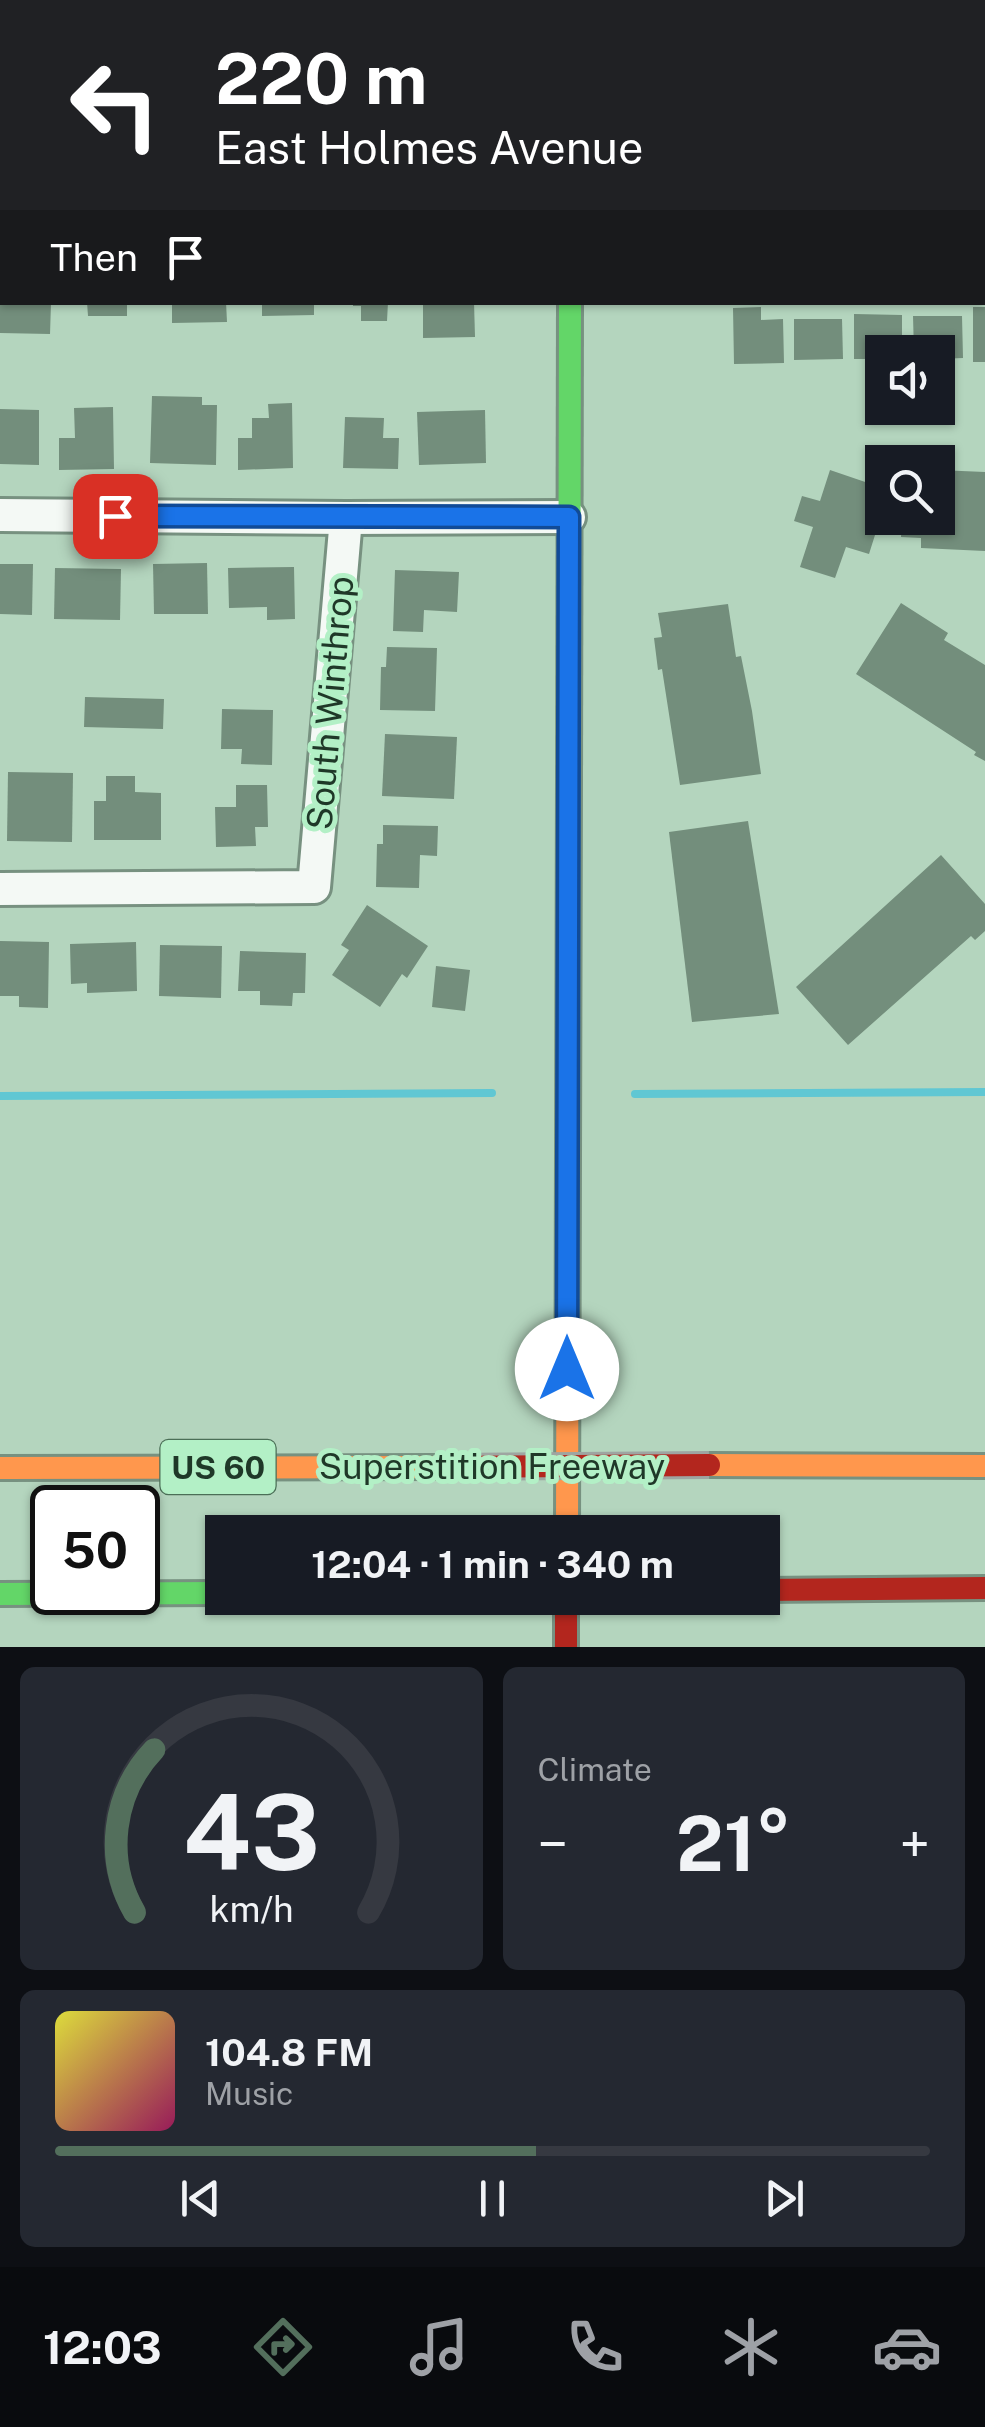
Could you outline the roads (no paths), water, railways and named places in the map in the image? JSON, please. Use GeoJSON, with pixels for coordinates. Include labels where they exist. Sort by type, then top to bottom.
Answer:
{"type":"FeatureCollection","features":[{"type":"Feature","properties":{"kind":"main road"},"geometry":{"type":"LineString","coordinates":[[566,1515],[570,305]]}},
{"type":"Feature","properties":{"kind":"main road","name":"Superstition Freeway"},"geometry":{"type":"LineString","coordinates":[[0,1468],[985,1466]]}},
{"type":"Feature","properties":{"kind":"main road"},"geometry":{"type":"LineString","coordinates":[[780,1590],[985,1588]]}},
{"type":"Feature","properties":{"kind":"main road"},"geometry":{"type":"LineString","coordinates":[[0,1594],[205,1593]]}},
{"type":"Feature","properties":{"kind":"main road"},"geometry":{"type":"LineString","coordinates":[[566,1615],[566,1647]]}},
{"type":"Feature","properties":{"kind":"street"},"geometry":{"type":"LineString","coordinates":[[0,514],[569,517]]}},
{"type":"Feature","properties":{"kind":"street","name":"South Winthrop"},"geometry":{"type":"LineString","coordinates":[[0,889],[314,887],[346,518]]}},
{"type":"Feature","properties":{"kind":"waterway"},"geometry":{"type":"LineString","coordinates":[[635,1094],[985,1092]]}},
{"type":"Feature","properties":{"kind":"waterway"},"geometry":{"type":"LineString","coordinates":[[0,1096],[492,1093]]}}]}
